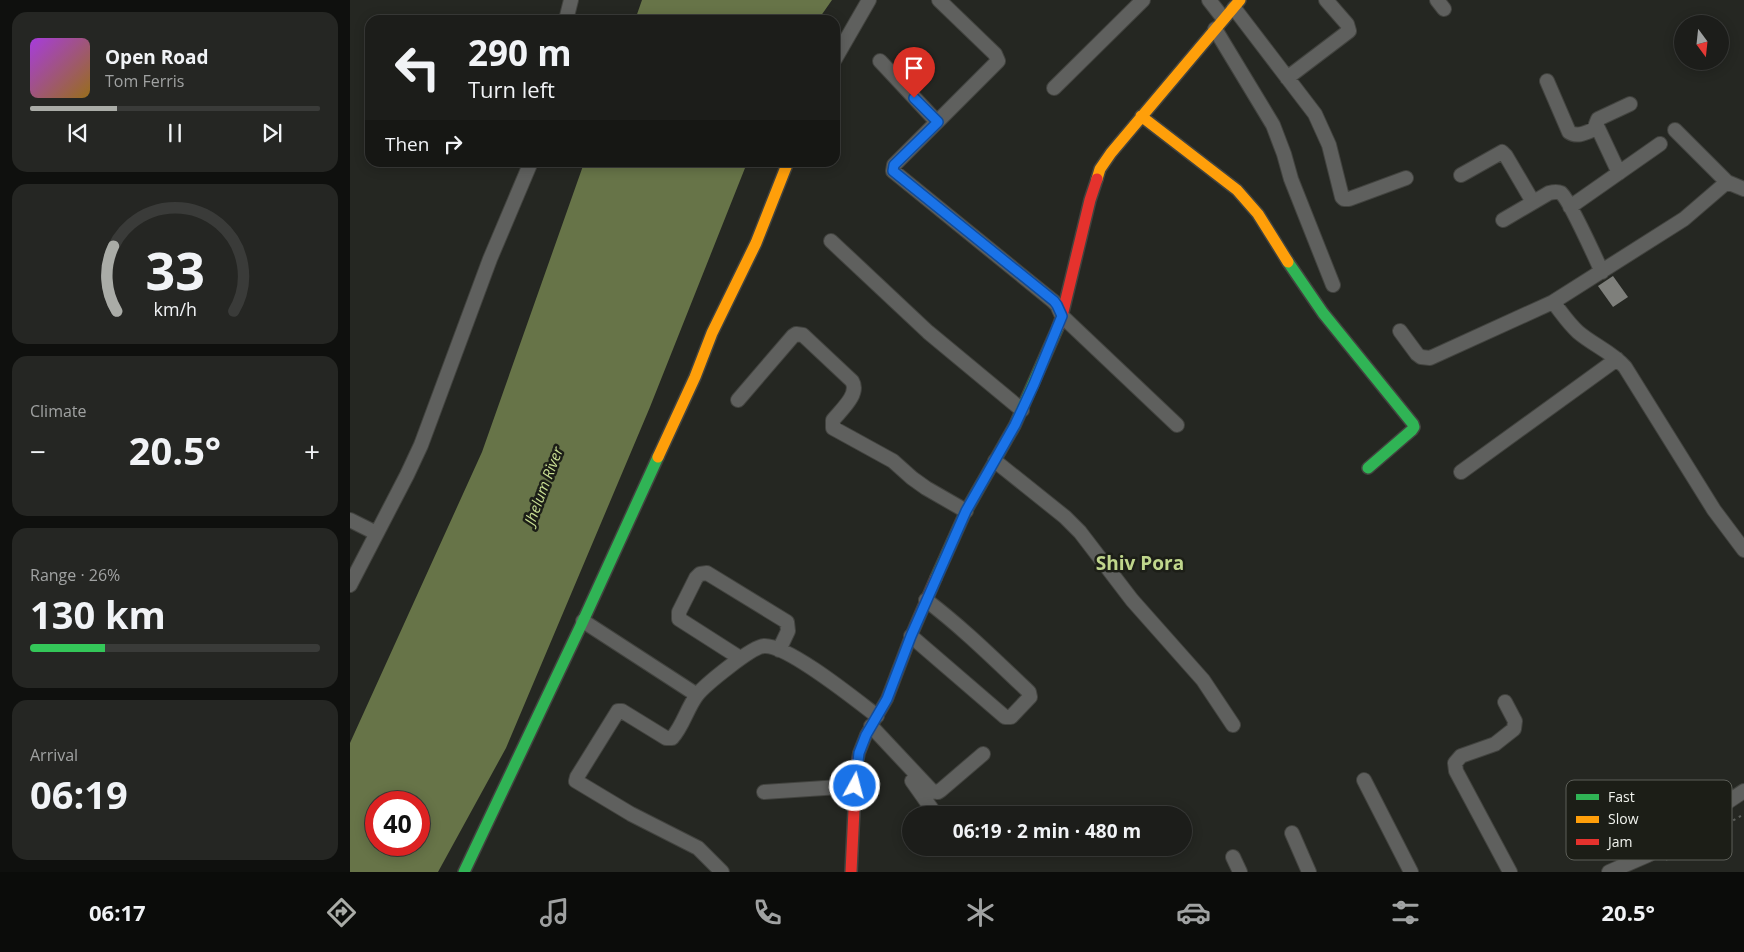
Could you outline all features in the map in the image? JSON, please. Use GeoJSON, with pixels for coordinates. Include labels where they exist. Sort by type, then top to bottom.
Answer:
{"type":"FeatureCollection","features":[{"type":"Feature","properties":{"kind":"street"},"geometry":{"type":"LineString","coordinates":[[567,15],[571,0]]}},
{"type":"Feature","properties":{"kind":"street"},"geometry":{"type":"LineString","coordinates":[[840,50],[869,0]]}},
{"type":"Feature","properties":{"kind":"street"},"geometry":{"type":"LineString","coordinates":[[939,0],[995,54],[998,61],[894,165],[893,171],[1054,301],[1062,316],[1177,424]]}},
{"type":"Feature","properties":{"kind":"street"},"geometry":{"type":"LineString","coordinates":[[1054,88],[1142,0]]}},
{"type":"Feature","properties":{"kind":"street"},"geometry":{"type":"LineString","coordinates":[[1209,0],[1219,23],[1273,125],[1291,179],[1333,285]]}},
{"type":"Feature","properties":{"kind":"street"},"geometry":{"type":"LineString","coordinates":[[1287,78],[1349,31],[1347,24],[1326,0]]}},
{"type":"Feature","properties":{"kind":"street"},"geometry":{"type":"LineString","coordinates":[[851,872],[855,786],[859,753],[871,726],[887,699],[926,600],[966,511],[1022,410],[1062,316],[1090,200],[1100,169],[1111,153],[1237,4],[1287,78],[1315,114],[1329,145],[1341,194],[1344,199],[1406,178]]}},
{"type":"Feature","properties":{"kind":"street"},"geometry":{"type":"LineString","coordinates":[[880,61],[938,122]]}},
{"type":"Feature","properties":{"kind":"street"},"geometry":{"type":"LineString","coordinates":[[1547,81],[1569,132],[1581,134],[1597,128]]}},
{"type":"Feature","properties":{"kind":"street"},"geometry":{"type":"LineString","coordinates":[[1619,173],[1597,128],[1596,122],[1598,119],[1630,104]]}},
{"type":"Feature","properties":{"kind":"street"},"geometry":{"type":"LineString","coordinates":[[1141,116],[1237,190],[1250,203],[1310,295],[1413,424],[1412,430],[1368,468]]}},
{"type":"Feature","properties":{"kind":"street"},"geometry":{"type":"LineString","coordinates":[[1675,130],[1727,182],[1744,189]]}},
{"type":"Feature","properties":{"kind":"street"},"geometry":{"type":"LineString","coordinates":[[1570,207],[1660,144]]}},
{"type":"Feature","properties":{"kind":"street"},"geometry":{"type":"LineString","coordinates":[[1461,175],[1502,152],[1533,202]]}},
{"type":"Feature","properties":{"kind":"street"},"geometry":{"type":"LineString","coordinates":[[350,585],[408,474],[421,445],[490,259],[529,167]]}},
{"type":"Feature","properties":{"kind":"street"},"geometry":{"type":"LineString","coordinates":[[464,872],[583,621],[695,377],[712,333],[756,243],[786,167]]}},
{"type":"Feature","properties":{"kind":"street"},"geometry":{"type":"LineString","coordinates":[[1400,331],[1417,354],[1421,357],[1430,358],[1553,302],[1684,218],[1727,182]]}},
{"type":"Feature","properties":{"kind":"street"},"geometry":{"type":"LineString","coordinates":[[1503,220],[1549,193],[1558,192],[1562,194],[1602,272]]}},
{"type":"Feature","properties":{"kind":"street"},"geometry":{"type":"LineString","coordinates":[[831,241],[928,332],[1022,410]]}},
{"type":"Feature","properties":{"kind":"street"},"geometry":{"type":"LineString","coordinates":[[1553,302],[1567,321],[1579,332],[1617,359],[1635,384],[1714,510],[1744,550]]}},
{"type":"Feature","properties":{"kind":"street"},"geometry":{"type":"LineString","coordinates":[[738,400],[793,336],[796,334],[804,335],[855,385],[854,392],[833,420],[833,428],[893,461],[926,488],[966,511]]}},
{"type":"Feature","properties":{"kind":"street"},"geometry":{"type":"LineString","coordinates":[[1461,472],[1617,359]]}},
{"type":"Feature","properties":{"kind":"street"},"geometry":{"type":"LineString","coordinates":[[995,461],[1065,517],[1080,532],[1132,600],[1203,680],[1233,725]]}},
{"type":"Feature","properties":{"kind":"street"},"geometry":{"type":"LineString","coordinates":[[350,520],[376,533]]}},
{"type":"Feature","properties":{"kind":"street"},"geometry":{"type":"LineString","coordinates":[[740,658],[679,619],[679,612],[696,578],[700,574],[707,574],[787,622],[788,631],[779,650]]}},
{"type":"Feature","properties":{"kind":"street"},"geometry":{"type":"LineString","coordinates":[[911,636],[1005,717],[1010,717],[1030,697],[1029,692],[983,648],[955,622],[926,600]]}},
{"type":"Feature","properties":{"kind":"street"},"geometry":{"type":"LineString","coordinates":[[583,621],[697,695]]}},
{"type":"Feature","properties":{"kind":"street"},"geometry":{"type":"LineString","coordinates":[[722,872],[698,848],[631,814],[576,779],[618,711],[622,711],[670,739],[674,737],[697,695],[740,658],[756,648],[769,646],[792,656],[871,726],[935,792],[941,790],[983,754]]}},
{"type":"Feature","properties":{"kind":"street"},"geometry":{"type":"LineString","coordinates":[[1505,702],[1515,722],[1514,730],[1495,744],[1461,756],[1454,763],[1456,771],[1510,872]]}},
{"type":"Feature","properties":{"kind":"street"},"geometry":{"type":"LineString","coordinates":[[871,726],[887,753],[920,790],[930,806]]}},
{"type":"Feature","properties":{"kind":"street"},"geometry":{"type":"LineString","coordinates":[[1364,780],[1411,872]]}},
{"type":"Feature","properties":{"kind":"street"},"geometry":{"type":"LineString","coordinates":[[764,792],[855,786]]}},
{"type":"Feature","properties":{"kind":"street"},"geometry":{"type":"LineString","coordinates":[[1732,799],[1744,791]]}},
{"type":"Feature","properties":{"kind":"street"},"geometry":{"type":"LineString","coordinates":[[1292,833],[1308,872]]}},
{"type":"Feature","properties":{"kind":"street"},"geometry":{"type":"LineString","coordinates":[[1233,857],[1240,872]]}},
{"type":"Feature","properties":{"kind":"street"},"geometry":{"type":"LineString","coordinates":[[1609,872],[1635,860]]}},
{"type":"Feature","properties":{"kind":"path"},"geometry":{"type":"LineString","coordinates":[[1732,821],[1744,814]]}},
{"type":"Feature","properties":{"kind":"water"},"geometry":{"type":"Polygon","coordinates":[[[642,0],[832,0],[822,15],[637,15],[642,0]]]}},
{"type":"Feature","properties":{"kind":"water","name":"Jhelum River"},"geometry":{"type":"Polygon","coordinates":[[[583,167],[745,167],[650,407],[506,748],[438,872],[350,872],[350,743],[482,452],[583,167]]]}},
{"type":"Feature","properties":{"kind":"building"},"geometry":{"type":"Polygon","coordinates":[[[1613,276],[1628,297],[1613,307],[1598,286],[1613,276]]]}},
{"type":"Feature","properties":{"kind":"traffic: fast"},"geometry":{"type":"LineString","coordinates":[[1288,262],[1323,313],[1413,424],[1412,430],[1368,468]]}},
{"type":"Feature","properties":{"kind":"traffic: fast"},"geometry":{"type":"LineString","coordinates":[[936,578],[966,511],[1015,425],[1058,327]]}},
{"type":"Feature","properties":{"kind":"traffic: fast"},"geometry":{"type":"LineString","coordinates":[[464,872],[583,621],[658,457]]}},
{"type":"Feature","properties":{"kind":"traffic: slow"},"geometry":{"type":"LineString","coordinates":[[1097,179],[1100,169],[1111,153],[1240,0]]}},
{"type":"Feature","properties":{"kind":"traffic: slow"},"geometry":{"type":"LineString","coordinates":[[1141,116],[1237,190],[1258,214],[1288,262]]}},
{"type":"Feature","properties":{"kind":"traffic: slow"},"geometry":{"type":"LineString","coordinates":[[658,457],[695,377],[712,333],[756,243],[786,167]]}},
{"type":"Feature","properties":{"kind":"traffic: jam"},"geometry":{"type":"LineString","coordinates":[[1058,327],[1097,179]]}},
{"type":"Feature","properties":{"kind":"traffic: jam"},"geometry":{"type":"LineString","coordinates":[[851,872],[856,769],[859,753],[866,735],[887,699],[936,578]]}},
{"type":"Feature","properties":{"kind":"district","name":"Shiv Pora"},"geometry":{"type":"Point","coordinates":[1140,563]}},
{"type":"Feature","properties":{"kind":"route"},"geometry":{"type":"LineString","coordinates":[[855,786],[859,753],[866,735],[887,699],[926,600],[966,511],[1015,425],[1062,316],[1054,301],[895,174],[893,171],[894,165],[938,122],[914,98]]}}]}
